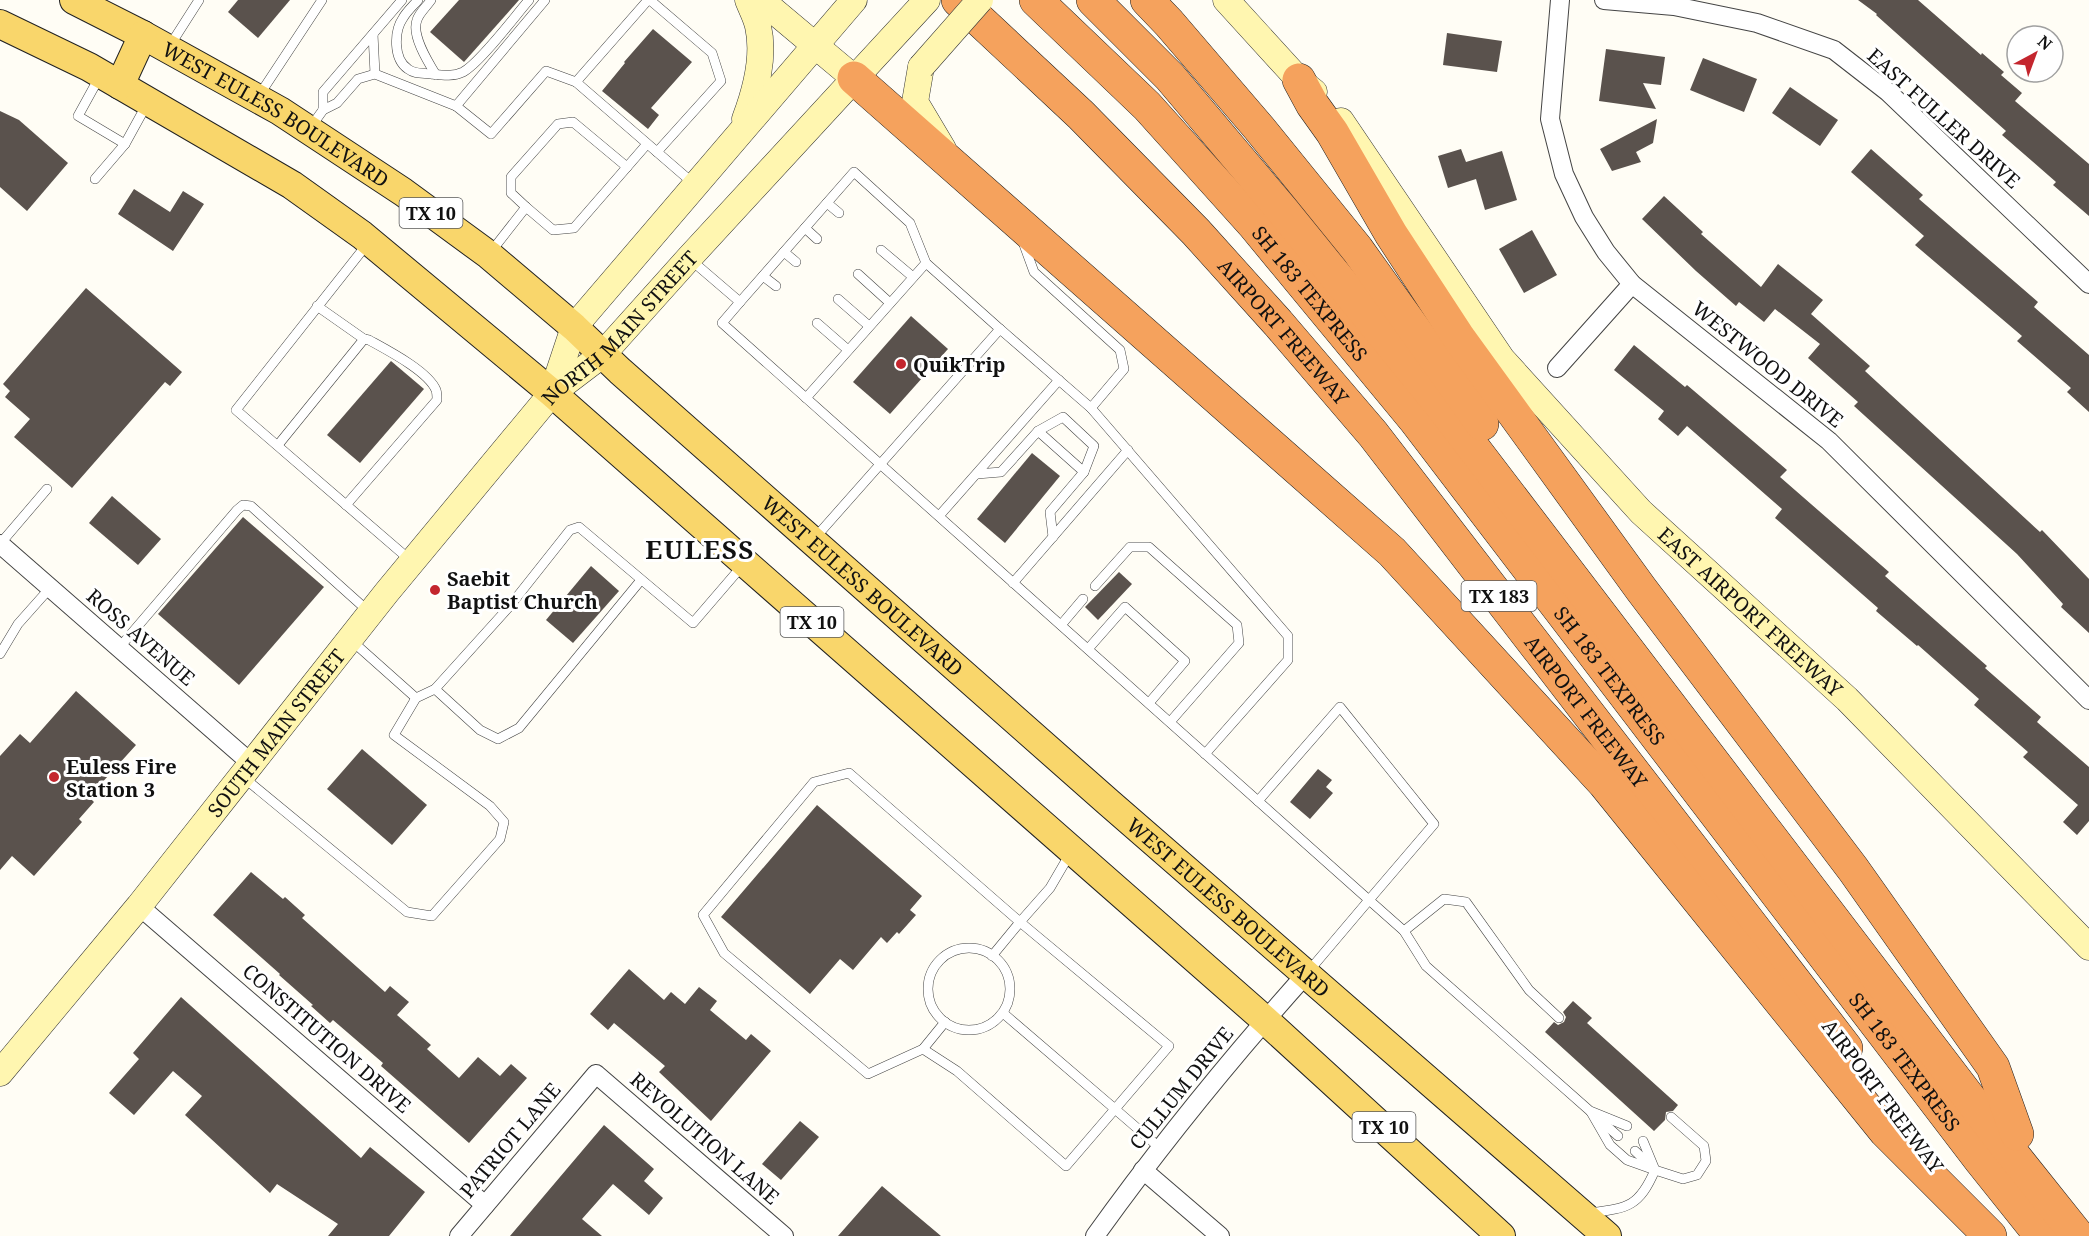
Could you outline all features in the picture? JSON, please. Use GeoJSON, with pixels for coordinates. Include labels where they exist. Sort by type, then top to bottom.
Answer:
{"type":"FeatureCollection","features":[{"type":"Feature","properties":{"kind":"highway","name":"AIRPORT FREEWAY"},"geometry":{"type":"LineString","coordinates":[[958,0],[1081,115],[1196,232],[1373,434],[1577,696],[1990,1236]]}},
{"type":"Feature","properties":{"kind":"highway","name":"SH 183 TEXPRESS"},"geometry":{"type":"LineString","coordinates":[[1036,0],[1147,106],[1254,225],[1415,420],[1981,1161],[2041,1236]]}},
{"type":"Feature","properties":{"kind":"highway","name":"SH 183 TEXPRESS"},"geometry":{"type":"LineString","coordinates":[[1093,0],[1170,77],[1284,211],[1432,395],[2003,1142],[2078,1236]]}},
{"type":"Feature","properties":{"kind":"highway"},"geometry":{"type":"LineString","coordinates":[[1147,0],[1259,128],[1358,249],[1533,496],[2017,1134],[2089,1222]]}},
{"type":"Feature","properties":{"kind":"highway"},"geometry":{"type":"LineString","coordinates":[[854,78],[1392,552],[1604,783],[1885,1131],[1990,1236]]}},
{"type":"Feature","properties":{"kind":"highway"},"geometry":{"type":"LineString","coordinates":[[1299,80],[1391,234],[1458,338],[1641,589],[1853,869],[1993,1067],[2017,1134]]}},
{"type":"Feature","properties":{"kind":"main road","name":"WEST EULESS BOULEVARD"},"geometry":{"type":"LineString","coordinates":[[74,0],[143,35],[280,111],[316,120],[404,192],[489,255],[574,327],[602,355],[1100,794],[1607,1236]]}},
{"type":"Feature","properties":{"kind":"main road"},"geometry":{"type":"LineString","coordinates":[[741,131],[753,98],[760,66],[758,27],[748,0]]}},
{"type":"Feature","properties":{"kind":"main road"},"geometry":{"type":"LineString","coordinates":[[761,0],[854,78]]}},
{"type":"Feature","properties":{"kind":"main road","name":"NORTH MAIN STREET"},"geometry":{"type":"LineString","coordinates":[[552,393],[602,355],[927,0]]}},
{"type":"Feature","properties":{"kind":"main road"},"geometry":{"type":"LineString","coordinates":[[953,165],[915,102],[921,67],[980,0]]}},
{"type":"Feature","properties":{"kind":"main road","name":"EAST AIRPORT FREEWAY"},"geometry":{"type":"LineString","coordinates":[[1226,0],[1299,80],[1338,115],[1502,359],[1641,512],[1847,699],[2089,947]]}},
{"type":"Feature","properties":{"kind":"main road","name":"NORTH MAIN STREET"},"geometry":{"type":"LineString","coordinates":[[552,393],[574,327],[853,1]]}},
{"type":"Feature","properties":{"kind":"main road","name":"TX 10"},"geometry":{"type":"LineString","coordinates":[[0,24],[111,79],[292,184],[369,241],[552,393],[1072,850],[1265,1020],[1501,1236]]}},
{"type":"Feature","properties":{"kind":"main road"},"geometry":{"type":"LineString","coordinates":[[111,79],[143,35]]}},
{"type":"Feature","properties":{"kind":"main road","name":"SOUTH MAIN STREET"},"geometry":{"type":"LineString","coordinates":[[0,1072],[139,906],[370,613],[552,393]]}},
{"type":"Feature","properties":{"kind":"street","name":"WESTWOOD DRIVE"},"geometry":{"type":"LineString","coordinates":[[1560,0],[1550,119],[1564,174],[1584,217],[1606,252],[1632,284],[1829,441],[2089,700]]}},
{"type":"Feature","properties":{"kind":"street","name":"EAST FULLER DRIVE"},"geometry":{"type":"LineString","coordinates":[[1604,0],[1674,6],[1757,23],[1834,50],[1888,92],[2089,284]]}},
{"type":"Feature","properties":{"kind":"street"},"geometry":{"type":"LineString","coordinates":[[1557,368],[1632,284]]}},
{"type":"Feature","properties":{"kind":"street","name":"ROSS AVENUE"},"geometry":{"type":"LineString","coordinates":[[0,544],[119,648],[247,770]]}},
{"type":"Feature","properties":{"kind":"street","name":"CONSTITUTION DRIVE"},"geometry":{"type":"LineString","coordinates":[[139,906],[485,1205]]}},
{"type":"Feature","properties":{"kind":"street","name":"CULLUM DRIVE"},"geometry":{"type":"LineString","coordinates":[[1095,1236],[1160,1148],[1265,1020],[1307,973]]}},
{"type":"Feature","properties":{"kind":"street","name":"PATRIOT LANE"},"geometry":{"type":"LineString","coordinates":[[459,1236],[596,1074]]}},
{"type":"Feature","properties":{"kind":"street","name":"REVOLUTION LANE"},"geometry":{"type":"LineString","coordinates":[[596,1074],[784,1236]]}},
{"type":"Feature","properties":{"kind":"street"},"geometry":{"type":"LineString","coordinates":[[1143,1170],[1220,1236]]}},
{"type":"Feature","properties":{"kind":"lane"},"geometry":{"type":"LineString","coordinates":[[168,49],[199,0]]}},
{"type":"Feature","properties":{"kind":"lane"},"geometry":{"type":"LineString","coordinates":[[257,99],[322,0]]}},
{"type":"Feature","properties":{"kind":"lane"},"geometry":{"type":"LineString","coordinates":[[316,120],[323,92],[402,0]]}},
{"type":"Feature","properties":{"kind":"lane"},"geometry":{"type":"LineString","coordinates":[[418,0],[403,17],[397,29],[396,43],[407,69],[417,73],[436,75],[451,75],[464,71],[475,62],[530,0]]}},
{"type":"Feature","properties":{"kind":"lane"},"geometry":{"type":"LineString","coordinates":[[431,0],[417,18],[415,25],[424,55],[436,75]]}},
{"type":"Feature","properties":{"kind":"lane"},"geometry":{"type":"LineString","coordinates":[[456,106],[545,0]]}},
{"type":"Feature","properties":{"kind":"lane"},"geometry":{"type":"LineString","coordinates":[[576,82],[649,0],[712,53],[721,81],[657,152]]}},
{"type":"Feature","properties":{"kind":"lane"},"geometry":{"type":"LineString","coordinates":[[373,34],[375,74]]}},
{"type":"Feature","properties":{"kind":"lane"},"geometry":{"type":"LineString","coordinates":[[316,120],[337,103],[358,79],[375,74],[406,84],[456,106],[491,134],[546,71],[576,82],[695,185]]}},
{"type":"Feature","properties":{"kind":"lane"},"geometry":{"type":"LineString","coordinates":[[111,79],[78,116],[125,144]]}},
{"type":"Feature","properties":{"kind":"lane"},"geometry":{"type":"LineString","coordinates":[[95,179],[125,144],[148,101]]}},
{"type":"Feature","properties":{"kind":"lane"},"geometry":{"type":"LineString","coordinates":[[627,167],[573,122],[558,124],[511,177],[511,193],[553,230],[574,228],[647,144]]}},
{"type":"Feature","properties":{"kind":"lane"},"geometry":{"type":"LineString","coordinates":[[1205,754],[1288,660],[1288,636],[1091,408],[926,263],[910,223],[854,172],[722,323],[1060,625],[1149,703],[1205,754],[1404,931],[1426,966],[1618,1136]]}},
{"type":"Feature","properties":{"kind":"lane"},"geometry":{"type":"LineString","coordinates":[[827,203],[839,213]]}},
{"type":"Feature","properties":{"kind":"lane"},"geometry":{"type":"LineString","coordinates":[[489,255],[526,207]]}},
{"type":"Feature","properties":{"kind":"lane"},"geometry":{"type":"LineString","coordinates":[[1015,222],[1034,272],[1120,350],[1124,369],[1091,408]]}},
{"type":"Feature","properties":{"kind":"lane"},"geometry":{"type":"LineString","coordinates":[[805,228],[817,238]]}},
{"type":"Feature","properties":{"kind":"lane"},"geometry":{"type":"LineString","coordinates":[[369,241],[237,410],[412,562]]}},
{"type":"Feature","properties":{"kind":"lane"},"geometry":{"type":"LineString","coordinates":[[881,250],[913,277]]}},
{"type":"Feature","properties":{"kind":"lane"},"geometry":{"type":"LineString","coordinates":[[784,252],[796,262]]}},
{"type":"Feature","properties":{"kind":"lane"},"geometry":{"type":"LineString","coordinates":[[689,258],[740,302]]}},
{"type":"Feature","properties":{"kind":"lane"},"geometry":{"type":"LineString","coordinates":[[806,398],[926,263]]}},
{"type":"Feature","properties":{"kind":"lane"},"geometry":{"type":"LineString","coordinates":[[858,274],[890,303]]}},
{"type":"Feature","properties":{"kind":"lane"},"geometry":{"type":"LineString","coordinates":[[763,276],[776,286]]}},
{"type":"Feature","properties":{"kind":"lane"},"geometry":{"type":"LineString","coordinates":[[838,299],[869,326]]}},
{"type":"Feature","properties":{"kind":"lane"},"geometry":{"type":"LineString","coordinates":[[317,306],[364,339],[409,363],[436,390],[437,400],[346,505]]}},
{"type":"Feature","properties":{"kind":"lane"},"geometry":{"type":"LineString","coordinates":[[817,323],[848,350]]}},
{"type":"Feature","properties":{"kind":"lane"},"geometry":{"type":"LineString","coordinates":[[813,541],[1000,329]]}},
{"type":"Feature","properties":{"kind":"lane"},"geometry":{"type":"LineString","coordinates":[[278,445],[364,339]]}},
{"type":"Feature","properties":{"kind":"lane"},"geometry":{"type":"LineString","coordinates":[[939,516],[1059,380]]}},
{"type":"Feature","properties":{"kind":"lane"},"geometry":{"type":"LineString","coordinates":[[977,474],[1001,472],[1038,431],[1063,417],[1094,446],[1084,472],[1050,512],[1053,537]]}},
{"type":"Feature","properties":{"kind":"lane"},"geometry":{"type":"LineString","coordinates":[[1038,431],[1084,472]]}},
{"type":"Feature","properties":{"kind":"lane"},"geometry":{"type":"LineString","coordinates":[[1013,583],[1128,450]]}},
{"type":"Feature","properties":{"kind":"lane"},"geometry":{"type":"LineString","coordinates":[[0,544],[47,489]]}},
{"type":"Feature","properties":{"kind":"lane"},"geometry":{"type":"LineString","coordinates":[[119,648],[243,505],[251,506],[370,613]]}},
{"type":"Feature","properties":{"kind":"lane"},"geometry":{"type":"LineString","coordinates":[[247,770],[407,912],[432,916],[500,839],[504,822],[490,806],[394,735],[416,698],[435,689],[508,607],[570,530],[579,527],[693,623],[745,563]]}},
{"type":"Feature","properties":{"kind":"lane"},"geometry":{"type":"LineString","coordinates":[[1095,586],[1130,547],[1149,547],[1237,625],[1239,643],[1170,722]]}},
{"type":"Feature","properties":{"kind":"lane"},"geometry":{"type":"LineString","coordinates":[[435,689],[480,730],[498,739],[519,728],[641,580]]}},
{"type":"Feature","properties":{"kind":"lane"},"geometry":{"type":"LineString","coordinates":[[0,654],[18,624],[50,588]]}},
{"type":"Feature","properties":{"kind":"lane"},"geometry":{"type":"LineString","coordinates":[[1060,625],[1083,599]]}},
{"type":"Feature","properties":{"kind":"lane"},"geometry":{"type":"LineString","coordinates":[[1088,649],[1125,607],[1185,661],[1149,703]]}},
{"type":"Feature","properties":{"kind":"lane"},"geometry":{"type":"LineString","coordinates":[[350,639],[416,698]]}},
{"type":"Feature","properties":{"kind":"lane"},"geometry":{"type":"LineString","coordinates":[[1258,801],[1340,707],[1434,824],[1307,973]]}},
{"type":"Feature","properties":{"kind":"lane"},"geometry":{"type":"LineString","coordinates":[[923,1049],[957,1071],[1066,1166],[1169,1046],[1020,922],[849,773],[814,782],[703,915],[724,954],[868,1074],[923,1049],[945,1022]]}},
{"type":"Feature","properties":{"kind":"lane"},"geometry":{"type":"LineString","coordinates":[[992,956],[1050,888],[1072,850]]}},
{"type":"Feature","properties":{"kind":"lane"},"geometry":{"type":"LineString","coordinates":[[1404,931],[1444,899],[1466,902],[1529,990],[1559,1018]]}},
{"type":"Feature","properties":{"kind":"lane"},"geometry":{"type":"LineString","coordinates":[[965,948],[979,950],[1002,964],[1008,976],[1010,989],[1009,1001],[1003,1013],[994,1022],[982,1028],[969,1030],[957,1028],[945,1022],[935,1012],[928,985],[932,972],[940,960],[952,952],[965,948]]}},
{"type":"Feature","properties":{"kind":"lane"},"geometry":{"type":"LineString","coordinates":[[1003,1013],[1160,1148]]}},
{"type":"Feature","properties":{"kind":"lane"},"geometry":{"type":"LineString","coordinates":[[1590,1111],[1627,1126]]}},
{"type":"Feature","properties":{"kind":"lane"},"geometry":{"type":"LineString","coordinates":[[1590,1111],[1610,1145],[1627,1160],[1683,1179],[1697,1175],[1706,1161],[1704,1146],[1671,1117]]}},
{"type":"Feature","properties":{"kind":"lane"},"geometry":{"type":"LineString","coordinates":[[1581,1215],[1621,1209],[1639,1199],[1655,1170],[1643,1141]]}},
{"type":"Feature","properties":{"kind":"lane"},"geometry":{"type":"LineString","coordinates":[[1635,1151],[1655,1170]]}},
{"type":"Feature","properties":{"kind":"building"},"geometry":{"type":"Polygon","coordinates":[[[238,0],[290,0],[258,38],[228,12],[238,0]]]}},
{"type":"Feature","properties":{"kind":"building"},"geometry":{"type":"Polygon","coordinates":[[[459,0],[519,0],[464,62],[430,32],[459,0]]]}},
{"type":"Feature","properties":{"kind":"building"},"geometry":{"type":"Polygon","coordinates":[[[1858,0],[1918,0],[2004,72],[2001,75],[2005,78],[2005,84],[2012,84],[2022,93],[2015,101],[2089,164],[2089,216],[2053,185],[2056,182],[2002,135],[2006,131],[1877,14],[1858,0]]]}},
{"type":"Feature","properties":{"kind":"building"},"geometry":{"type":"Polygon","coordinates":[[[653,29],[692,62],[651,108],[659,115],[648,129],[602,91],[653,29]]]}},
{"type":"Feature","properties":{"kind":"building"},"geometry":{"type":"Polygon","coordinates":[[[1447,33],[1502,41],[1497,72],[1443,65],[1447,33]]]}},
{"type":"Feature","properties":{"kind":"building"},"geometry":{"type":"Polygon","coordinates":[[[1606,49],[1665,57],[1661,85],[1643,83],[1656,109],[1599,101],[1606,49]]]}},
{"type":"Feature","properties":{"kind":"building"},"geometry":{"type":"Polygon","coordinates":[[[1703,58],[1757,79],[1744,112],[1690,90],[1703,58]]]}},
{"type":"Feature","properties":{"kind":"building"},"geometry":{"type":"Polygon","coordinates":[[[1790,87],[1838,120],[1820,146],[1772,113],[1790,87]]]}},
{"type":"Feature","properties":{"kind":"building"},"geometry":{"type":"Polygon","coordinates":[[[0,111],[19,120],[68,163],[27,211],[0,187],[0,111]]]}},
{"type":"Feature","properties":{"kind":"building"},"geometry":{"type":"Polygon","coordinates":[[[1657,119],[1653,143],[1636,152],[1641,162],[1612,171],[1600,149],[1657,119]]]}},
{"type":"Feature","properties":{"kind":"building"},"geometry":{"type":"Polygon","coordinates":[[[1461,149],[1466,162],[1502,151],[1517,200],[1485,210],[1476,179],[1448,188],[1438,156],[1461,149]]]}},
{"type":"Feature","properties":{"kind":"building"},"geometry":{"type":"Polygon","coordinates":[[[1871,149],[1923,195],[1919,199],[2038,302],[2034,307],[2089,355],[2089,412],[2067,392],[2071,388],[2017,341],[2022,336],[1915,245],[1924,236],[1851,172],[1871,149]]]}},
{"type":"Feature","properties":{"kind":"building"},"geometry":{"type":"Polygon","coordinates":[[[134,189],[170,212],[183,191],[204,204],[173,251],[118,214],[134,189]]]}},
{"type":"Feature","properties":{"kind":"building"},"geometry":{"type":"Polygon","coordinates":[[[1664,196],[1703,232],[1701,234],[1761,287],[1778,264],[1823,300],[1811,314],[1870,366],[1865,371],[2040,532],[2042,530],[2089,579],[2089,633],[2061,607],[2063,604],[2017,554],[1854,406],[1858,402],[1808,358],[1820,344],[1775,309],[1764,322],[1739,302],[1736,306],[1642,219],[1664,196]]]}},
{"type":"Feature","properties":{"kind":"building"},"geometry":{"type":"Polygon","coordinates":[[[1532,230],[1557,275],[1524,293],[1499,249],[1532,230]]]}},
{"type":"Feature","properties":{"kind":"building"},"geometry":{"type":"Polygon","coordinates":[[[86,288],[182,372],[170,386],[165,382],[72,488],[14,437],[30,419],[5,397],[10,391],[3,384],[86,288]]]}},
{"type":"Feature","properties":{"kind":"building"},"geometry":{"type":"Polygon","coordinates":[[[911,316],[948,349],[890,414],[853,382],[911,316]]]}},
{"type":"Feature","properties":{"kind":"building"},"geometry":{"type":"Polygon","coordinates":[[[1634,345],[1685,387],[1687,385],[1787,470],[1780,477],[1889,572],[1885,576],[1987,666],[1985,668],[2041,717],[2037,722],[2089,767],[2089,821],[2077,835],[2063,822],[2078,805],[2023,757],[2028,752],[1974,705],[1979,699],[1876,611],[1878,608],[1775,518],[1782,509],[1687,426],[1678,436],[1658,419],[1664,411],[1614,370],[1634,345]]]}},
{"type":"Feature","properties":{"kind":"building"},"geometry":{"type":"Polygon","coordinates":[[[391,361],[424,389],[360,463],[327,435],[391,361]]]}},
{"type":"Feature","properties":{"kind":"building"},"geometry":{"type":"Polygon","coordinates":[[[1032,453],[1060,476],[1005,543],[977,519],[1032,453]]]}},
{"type":"Feature","properties":{"kind":"building"},"geometry":{"type":"Polygon","coordinates":[[[112,496],[161,539],[138,565],[89,523],[112,496]]]}},
{"type":"Feature","properties":{"kind":"building"},"geometry":{"type":"Polygon","coordinates":[[[243,517],[324,587],[239,685],[158,614],[243,517]]]}},
{"type":"Feature","properties":{"kind":"building"},"geometry":{"type":"Polygon","coordinates":[[[591,566],[619,591],[573,643],[546,620],[591,566]]]}},
{"type":"Feature","properties":{"kind":"building"},"geometry":{"type":"Polygon","coordinates":[[[1119,572],[1132,584],[1098,620],[1085,607],[1119,572]]]}},
{"type":"Feature","properties":{"kind":"building","name":"Euless Fire Station 3"},"geometry":{"type":"Polygon","coordinates":[[[76,691],[136,745],[89,797],[94,802],[79,819],[82,822],[34,876],[12,856],[0,870],[0,756],[20,734],[30,743],[76,691]]]}},
{"type":"Feature","properties":{"kind":"building"},"geometry":{"type":"Polygon","coordinates":[[[362,749],[427,805],[392,845],[327,789],[362,749]]]}},
{"type":"Feature","properties":{"kind":"building"},"geometry":{"type":"Polygon","coordinates":[[[1318,769],[1332,780],[1326,787],[1333,793],[1310,819],[1290,802],[1318,769]]]}},
{"type":"Feature","properties":{"kind":"building"},"geometry":{"type":"Polygon","coordinates":[[[817,805],[922,896],[910,910],[916,915],[899,934],[897,932],[887,943],[881,937],[853,970],[840,959],[810,994],[721,917],[817,805]]]}},
{"type":"Feature","properties":{"kind":"building"},"geometry":{"type":"Polygon","coordinates":[[[251,872],[283,899],[285,897],[305,915],[302,918],[385,992],[390,986],[409,1002],[397,1015],[431,1045],[427,1049],[459,1078],[478,1057],[500,1076],[511,1064],[527,1078],[469,1143],[381,1066],[383,1063],[333,1020],[330,1023],[280,974],[213,915],[251,872]]]}},
{"type":"Feature","properties":{"kind":"building"},"geometry":{"type":"Polygon","coordinates":[[[629,969],[664,1000],[671,992],[685,1004],[699,987],[717,1001],[710,1010],[746,1040],[751,1034],[771,1051],[711,1121],[659,1072],[665,1066],[614,1023],[608,1030],[590,1014],[629,969]]]}},
{"type":"Feature","properties":{"kind":"building"},"geometry":{"type":"Polygon","coordinates":[[[181,997],[361,1158],[370,1147],[425,1192],[389,1236],[328,1236],[338,1224],[277,1184],[270,1193],[185,1115],[202,1096],[173,1071],[134,1115],[109,1093],[139,1059],[133,1053],[181,997]]]}},
{"type":"Feature","properties":{"kind":"building"},"geometry":{"type":"Polygon","coordinates":[[[1573,1001],[1592,1018],[1587,1023],[1678,1105],[1673,1111],[1666,1112],[1665,1120],[1654,1131],[1545,1032],[1554,1022],[1558,1025],[1564,1022],[1566,1017],[1563,1012],[1573,1001]]]}},
{"type":"Feature","properties":{"kind":"building"},"geometry":{"type":"Polygon","coordinates":[[[800,1121],[819,1137],[781,1180],[762,1164],[800,1121]]]}},
{"type":"Feature","properties":{"kind":"building"},"geometry":{"type":"Polygon","coordinates":[[[604,1125],[654,1169],[644,1181],[663,1198],[649,1215],[613,1184],[582,1219],[602,1236],[510,1236],[604,1125]]]}},
{"type":"Feature","properties":{"kind":"building"},"geometry":{"type":"Polygon","coordinates":[[[882,1186],[916,1215],[941,1236],[838,1236],[882,1186]]]}},
{"type":"Feature","properties":{"kind":"place","name":"QuikTrip"},"geometry":{"type":"Point","coordinates":[901,364]}},
{"type":"Feature","properties":{"kind":"place","name":"Saebit Baptist Church"},"geometry":{"type":"Point","coordinates":[435,590]}},
{"type":"Feature","properties":{"kind":"place","name":"Euless Fire Station 3"},"geometry":{"type":"Point","coordinates":[54,777]}},
{"type":"Feature","properties":{"kind":"district","name":"EULESS"},"geometry":{"type":"Point","coordinates":[700,549]}}]}
